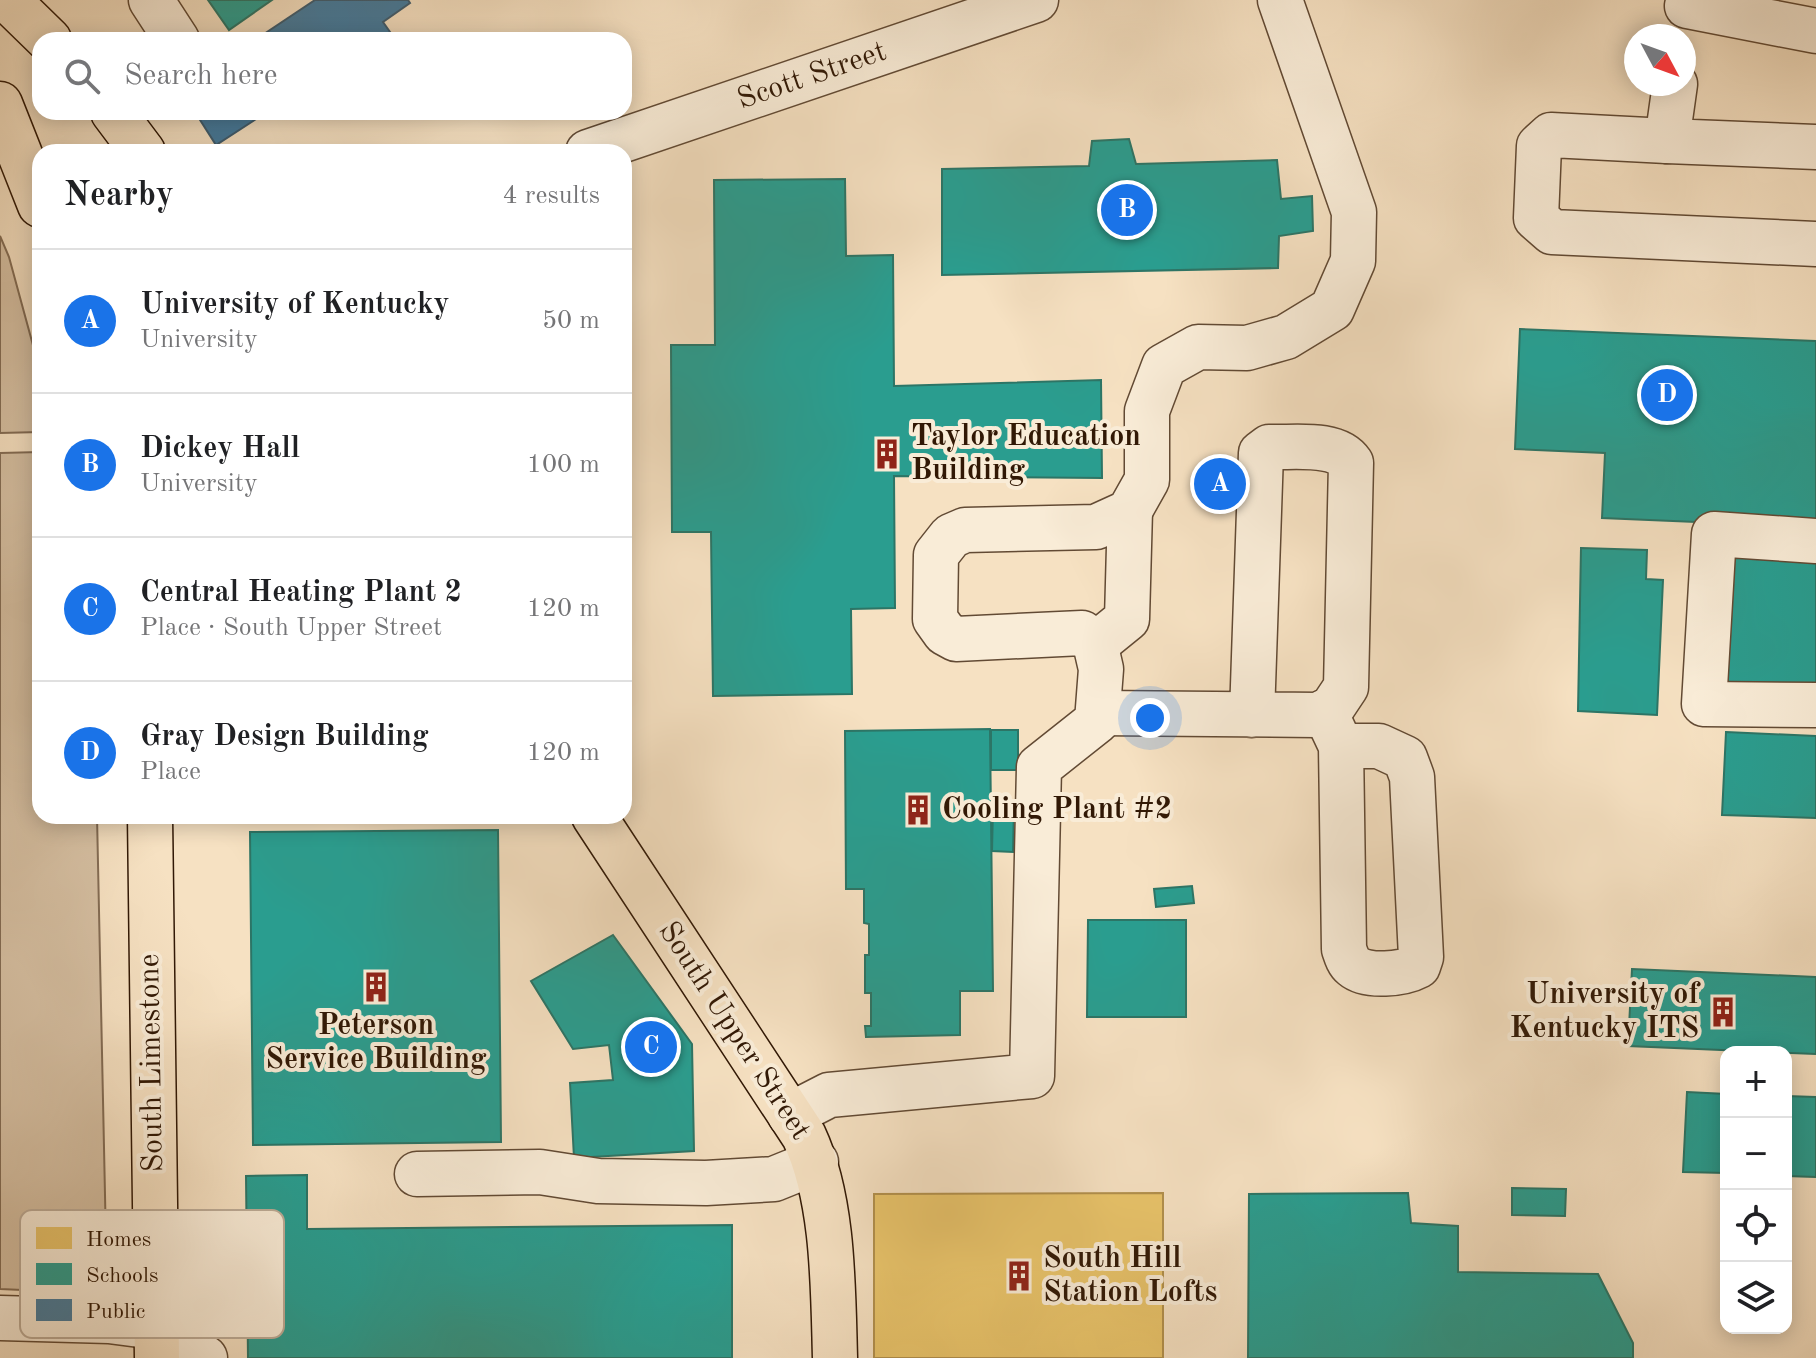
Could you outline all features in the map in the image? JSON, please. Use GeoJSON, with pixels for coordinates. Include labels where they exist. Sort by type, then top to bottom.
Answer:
{"type":"FeatureCollection","features":[{"type":"Feature","properties":{"kind":"main road"},"geometry":{"type":"LineString","coordinates":[[8,0],[41,32]]}},
{"type":"Feature","properties":{"kind":"main road"},"geometry":{"type":"LineString","coordinates":[[119,120],[137,144]]}},
{"type":"Feature","properties":{"kind":"main road"},"geometry":{"type":"LineString","coordinates":[[4,126],[32,187]]}},
{"type":"Feature","properties":{"kind":"main road","name":"South Limestone"},"geometry":{"type":"LineString","coordinates":[[150,824],[154,1210]]}},
{"type":"Feature","properties":{"kind":"main road","name":"South Upper Street"},"geometry":{"type":"LineString","coordinates":[[599,824],[804,1136],[816,1162],[828,1225],[835,1358]]}},
{"type":"Feature","properties":{"kind":"street"},"geometry":{"type":"LineString","coordinates":[[151,0],[172,32]]}},
{"type":"Feature","properties":{"kind":"street","name":"Scott Street"},"geometry":{"type":"LineString","coordinates":[[612,144],[1036,0]]}},
{"type":"Feature","properties":{"kind":"street"},"geometry":{"type":"LineString","coordinates":[[1095,645],[1127,619],[1130,510],[1147,480],[1147,411],[1164,366],[1198,347],[1247,348],[1286,337],[1332,309],[1353,261],[1354,212],[1280,0]]}},
{"type":"Feature","properties":{"kind":"street"},"geometry":{"type":"LineString","coordinates":[[1686,14],[1816,31]]}},
{"type":"Feature","properties":{"kind":"street"},"geometry":{"type":"LineString","coordinates":[[1667,141],[1673,96]]}},
{"type":"Feature","properties":{"kind":"street"},"geometry":{"type":"LineString","coordinates":[[1816,147],[1551,135],[1543,139],[1539,146],[1536,218],[1552,232],[1816,244]]}},
{"type":"Feature","properties":{"kind":"street"},"geometry":{"type":"LineString","coordinates":[[1098,713],[1252,715],[1318,715],[1333,729],[1405,758],[1412,777],[1421,957],[1418,966],[1408,972],[1359,970],[1350,964],[1344,949],[1333,729],[1332,708],[1346,687],[1351,463],[1345,455],[1335,450],[1269,447],[1261,453],[1252,715]]}},
{"type":"Feature","properties":{"kind":"street"},"geometry":{"type":"LineString","coordinates":[[790,1115],[829,1095],[1032,1076],[1039,767],[1097,721],[1101,669],[1095,645],[1082,633],[956,639],[945,633],[935,619],[936,555],[951,536],[965,530],[1096,527],[1130,510]]}},
{"type":"Feature","properties":{"kind":"street"},"geometry":{"type":"LineString","coordinates":[[1816,541],[1714,534],[1704,704],[1816,705]]}},
{"type":"Feature","properties":{"kind":"street"},"geometry":{"type":"LineString","coordinates":[[417,1174],[540,1172],[598,1181],[706,1183],[774,1179],[816,1162]]}},
{"type":"Feature","properties":{"kind":"street"},"geometry":{"type":"LineString","coordinates":[[0,1318],[20,1319]]}},
{"type":"Feature","properties":{"kind":"street"},"geometry":{"type":"LineString","coordinates":[[156,1342],[205,1358]]}},
{"type":"Feature","properties":{"kind":"shaded area"},"geometry":{"type":"Polygon","coordinates":[[[0,236],[9,257],[32,342],[32,432],[0,433],[0,236]]]}},
{"type":"Feature","properties":{"kind":"shaded area"},"geometry":{"type":"Polygon","coordinates":[[[32,452],[32,824],[97,824],[105,1210],[20,1210],[20,1290],[0,1289],[0,453],[32,452]]]}},
{"type":"Feature","properties":{"kind":"building: Homes","name":"South Hill Station Lofts"},"geometry":{"type":"Polygon","coordinates":[[[1163,1193],[1163,1358],[874,1358],[874,1194],[1163,1193]]]}},
{"type":"Feature","properties":{"kind":"building: Schools"},"geometry":{"type":"Polygon","coordinates":[[[208,0],[272,0],[229,30],[208,0]]]}},
{"type":"Feature","properties":{"kind":"building: Schools"},"geometry":{"type":"Polygon","coordinates":[[[1129,139],[1136,164],[1277,160],[1281,199],[1312,196],[1313,231],[1279,236],[1278,268],[942,275],[942,169],[1089,166],[1092,141],[1129,139]]]}},
{"type":"Feature","properties":{"kind":"building: Schools","name":"Taylor Education Building"},"geometry":{"type":"Polygon","coordinates":[[[845,179],[846,256],[893,255],[894,386],[1101,380],[1102,478],[894,476],[895,608],[851,609],[852,694],[713,696],[711,532],[672,532],[671,345],[715,345],[714,180],[845,179]]]}},
{"type":"Feature","properties":{"kind":"building: Schools"},"geometry":{"type":"Polygon","coordinates":[[[1520,329],[1816,341],[1816,527],[1602,518],[1605,453],[1515,449],[1520,329]]]}},
{"type":"Feature","properties":{"kind":"building: Schools"},"geometry":{"type":"Polygon","coordinates":[[[1581,548],[1647,550],[1646,579],[1663,580],[1657,715],[1578,711],[1581,548]]]}},
{"type":"Feature","properties":{"kind":"building: Schools"},"geometry":{"type":"Polygon","coordinates":[[[1731,554],[1816,558],[1816,693],[1725,689],[1731,554]]]}},
{"type":"Feature","properties":{"kind":"building: Schools","name":"Cooling Plant #2"},"geometry":{"type":"Polygon","coordinates":[[[990,729],[993,991],[960,991],[960,1035],[866,1037],[865,1026],[871,1026],[871,993],[865,993],[869,924],[864,923],[864,889],[846,889],[845,731],[990,729]]]}},
{"type":"Feature","properties":{"kind":"building: Schools"},"geometry":{"type":"Polygon","coordinates":[[[991,730],[1018,730],[1018,770],[991,770],[991,730]]]}},
{"type":"Feature","properties":{"kind":"building: Schools"},"geometry":{"type":"Polygon","coordinates":[[[1726,732],[1816,736],[1816,818],[1722,815],[1726,732]]]}},
{"type":"Feature","properties":{"kind":"building: Schools"},"geometry":{"type":"Polygon","coordinates":[[[993,807],[1014,807],[1013,852],[992,851],[993,807]]]}},
{"type":"Feature","properties":{"kind":"building: Schools","name":"Peterson Service Building"},"geometry":{"type":"Polygon","coordinates":[[[498,830],[501,1142],[253,1145],[250,832],[498,830]]]}},
{"type":"Feature","properties":{"kind":"building: Schools"},"geometry":{"type":"Polygon","coordinates":[[[1192,886],[1194,903],[1156,907],[1154,889],[1192,886]]]}},
{"type":"Feature","properties":{"kind":"building: Schools"},"geometry":{"type":"Polygon","coordinates":[[[1088,920],[1186,920],[1186,1017],[1087,1017],[1088,920]]]}},
{"type":"Feature","properties":{"kind":"building: Schools"},"geometry":{"type":"Polygon","coordinates":[[[613,935],[692,1044],[694,1151],[574,1158],[570,1083],[613,1080],[609,1045],[573,1049],[531,981],[613,935]]]}},
{"type":"Feature","properties":{"kind":"building: Schools","name":"University of Kentucky ITS"},"geometry":{"type":"Polygon","coordinates":[[[1632,969],[1816,977],[1816,1054],[1792,1053],[1792,1046],[1720,1046],[1720,1050],[1628,1046],[1632,969]]]}},
{"type":"Feature","properties":{"kind":"building: Schools"},"geometry":{"type":"Polygon","coordinates":[[[1687,1092],[1720,1094],[1720,1173],[1683,1172],[1687,1092]]]}},
{"type":"Feature","properties":{"kind":"building: Schools"},"geometry":{"type":"Polygon","coordinates":[[[1792,1096],[1816,1097],[1816,1177],[1792,1176],[1792,1096]]]}},
{"type":"Feature","properties":{"kind":"building: Schools"},"geometry":{"type":"Polygon","coordinates":[[[307,1175],[307,1229],[732,1225],[732,1358],[248,1358],[248,1338],[284,1338],[284,1210],[246,1210],[246,1176],[307,1175]]]}},
{"type":"Feature","properties":{"kind":"building: Schools"},"geometry":{"type":"Polygon","coordinates":[[[1512,1188],[1566,1189],[1565,1216],[1512,1215],[1512,1188]]]}},
{"type":"Feature","properties":{"kind":"building: Schools"},"geometry":{"type":"Polygon","coordinates":[[[1408,1193],[1411,1223],[1458,1226],[1458,1272],[1598,1274],[1633,1343],[1633,1358],[1248,1358],[1249,1194],[1408,1193]]]}},
{"type":"Feature","properties":{"kind":"building: Public"},"geometry":{"type":"Polygon","coordinates":[[[315,0],[408,0],[410,3],[383,22],[390,32],[267,32],[315,0]]]}},
{"type":"Feature","properties":{"kind":"building: Public"},"geometry":{"type":"Polygon","coordinates":[[[200,120],[255,120],[218,144],[200,120]]]}},
{"type":"Feature","properties":{"kind":"place","name":"Dickey Hall"},"geometry":{"type":"Point","coordinates":[1127,210]}},
{"type":"Feature","properties":{"kind":"place","name":"Gray Design Building"},"geometry":{"type":"Point","coordinates":[1667,395]}},
{"type":"Feature","properties":{"kind":"place","name":"Taylor Education Building"},"geometry":{"type":"Point","coordinates":[887,454]}},
{"type":"Feature","properties":{"kind":"place","name":"University of Kentucky"},"geometry":{"type":"Point","coordinates":[1220,484]}},
{"type":"Feature","properties":{"kind":"place","name":"Cooling Plant #2"},"geometry":{"type":"Point","coordinates":[918,810]}},
{"type":"Feature","properties":{"kind":"place","name":"Peterson Service Building"},"geometry":{"type":"Point","coordinates":[376,987]}},
{"type":"Feature","properties":{"kind":"place","name":"University of Kentucky ITS"},"geometry":{"type":"Point","coordinates":[1723,1012]}},
{"type":"Feature","properties":{"kind":"place","name":"Central Heating Plant 2"},"geometry":{"type":"Point","coordinates":[651,1047]}},
{"type":"Feature","properties":{"kind":"place","name":"South Hill Station Lofts"},"geometry":{"type":"Point","coordinates":[1019,1276]}}]}
